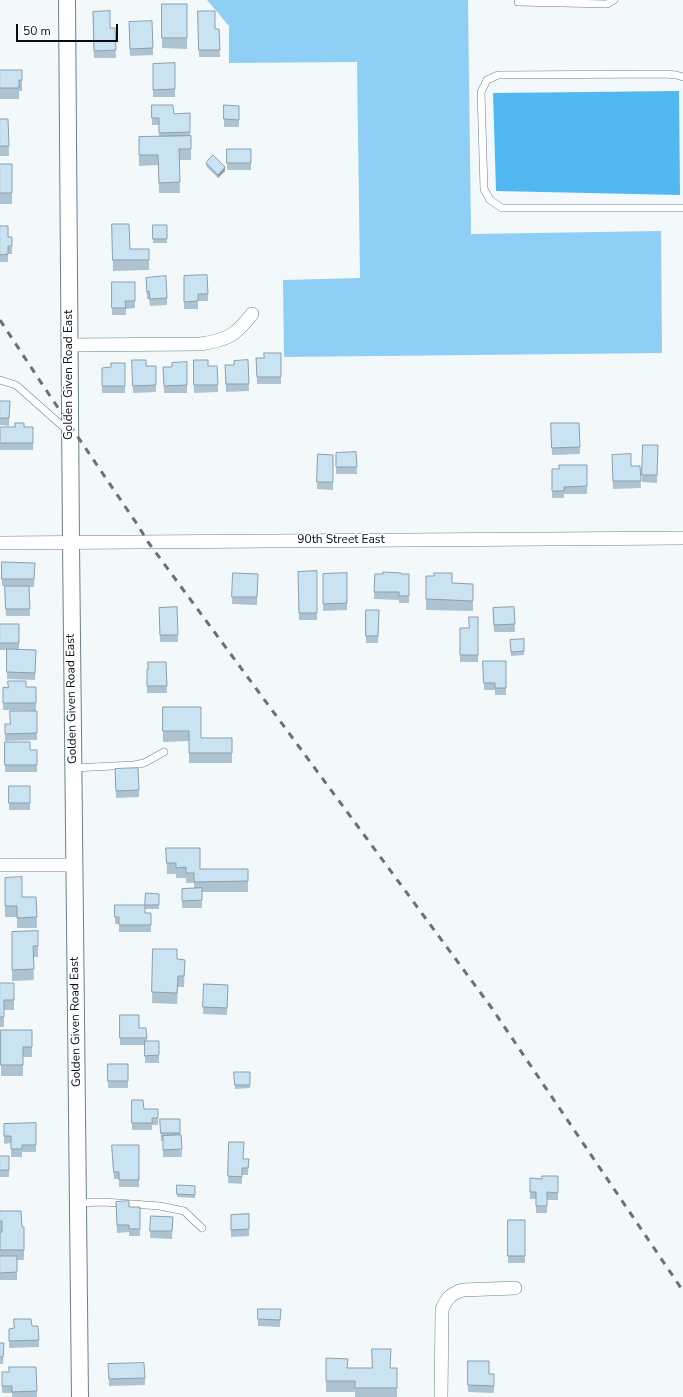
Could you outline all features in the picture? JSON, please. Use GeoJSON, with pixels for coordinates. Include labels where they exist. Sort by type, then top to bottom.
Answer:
{"type":"FeatureCollection","features":[{"type":"Feature","properties":{"kind":"street","name":"Golden Given Road East"},"geometry":{"type":"LineString","coordinates":[[66,0],[70,543],[80,1397]]}},
{"type":"Feature","properties":{"kind":"street"},"geometry":{"type":"LineString","coordinates":[[69,345],[200,344],[213,342],[224,339],[241,328],[252,314]]}},
{"type":"Feature","properties":{"kind":"street","name":"90th Street East"},"geometry":{"type":"LineString","coordinates":[[0,543],[683,538]]}},
{"type":"Feature","properties":{"kind":"street"},"geometry":{"type":"LineString","coordinates":[[0,865],[74,865]]}},
{"type":"Feature","properties":{"kind":"street"},"geometry":{"type":"LineString","coordinates":[[441,1397],[442,1310],[445,1301],[456,1292],[463,1290],[515,1288]]}},
{"type":"Feature","properties":{"kind":"lane"},"geometry":{"type":"LineString","coordinates":[[518,2],[607,4],[614,0]]}},
{"type":"Feature","properties":{"kind":"lane"},"geometry":{"type":"LineString","coordinates":[[683,77],[666,74],[498,75],[486,80],[481,92],[484,189],[490,200],[502,208],[683,208]]}},
{"type":"Feature","properties":{"kind":"lane"},"geometry":{"type":"LineString","coordinates":[[0,380],[16,385],[70,432]]}},
{"type":"Feature","properties":{"kind":"lane"},"geometry":{"type":"LineString","coordinates":[[73,768],[134,765],[144,763],[164,752]]}},
{"type":"Feature","properties":{"kind":"lane"},"geometry":{"type":"LineString","coordinates":[[78,1203],[103,1202],[138,1206],[160,1206],[184,1211],[202,1228]]}},
{"type":"Feature","properties":{"kind":"shaded area"},"geometry":{"type":"Polygon","coordinates":[[[207,0],[468,0],[471,234],[661,231],[662,353],[284,357],[283,280],[360,278],[357,62],[229,63],[229,26],[207,0]]]}},
{"type":"Feature","properties":{"kind":"shaded area"},"geometry":{"type":"Polygon","coordinates":[[[679,91],[680,195],[496,191],[493,93],[679,91]]]}},
{"type":"Feature","properties":{"kind":"building"},"geometry":{"type":"Polygon","coordinates":[[[162,4],[187,4],[187,38],[162,38],[162,4]]]}},
{"type":"Feature","properties":{"kind":"building"},"geometry":{"type":"Polygon","coordinates":[[[110,11],[110,28],[115,28],[116,50],[94,51],[93,12],[110,11]]]}},
{"type":"Feature","properties":{"kind":"building"},"geometry":{"type":"Polygon","coordinates":[[[198,11],[215,11],[215,29],[219,29],[220,50],[199,50],[198,11]]]}},
{"type":"Feature","properties":{"kind":"building"},"geometry":{"type":"Polygon","coordinates":[[[152,21],[153,48],[130,49],[129,22],[152,21]]]}},
{"type":"Feature","properties":{"kind":"building"},"geometry":{"type":"Polygon","coordinates":[[[175,63],[175,89],[153,90],[153,64],[175,63]]]}},
{"type":"Feature","properties":{"kind":"building"},"geometry":{"type":"Polygon","coordinates":[[[0,70],[22,70],[22,80],[19,80],[19,88],[0,88],[0,70]]]}},
{"type":"Feature","properties":{"kind":"building"},"geometry":{"type":"Polygon","coordinates":[[[152,105],[173,105],[174,114],[190,113],[190,132],[159,133],[159,118],[152,118],[152,105]]]}},
{"type":"Feature","properties":{"kind":"building"},"geometry":{"type":"Polygon","coordinates":[[[224,105],[239,106],[239,120],[224,119],[224,105]]]}},
{"type":"Feature","properties":{"kind":"building"},"geometry":{"type":"Polygon","coordinates":[[[0,119],[8,119],[9,146],[0,146],[0,119]]]}},
{"type":"Feature","properties":{"kind":"building"},"geometry":{"type":"Polygon","coordinates":[[[191,136],[191,149],[179,149],[180,182],[159,183],[158,155],[139,155],[139,137],[191,136]]]}},
{"type":"Feature","properties":{"kind":"building"},"geometry":{"type":"Polygon","coordinates":[[[227,149],[251,149],[251,163],[227,163],[227,149]]]}},
{"type":"Feature","properties":{"kind":"building"},"geometry":{"type":"Polygon","coordinates":[[[213,155],[225,167],[218,175],[206,163],[213,155]]]}},
{"type":"Feature","properties":{"kind":"building"},"geometry":{"type":"Polygon","coordinates":[[[0,164],[12,164],[12,193],[0,193],[0,164]]]}},
{"type":"Feature","properties":{"kind":"building"},"geometry":{"type":"Polygon","coordinates":[[[112,224],[129,224],[130,249],[149,249],[149,260],[113,260],[112,224]]]}},
{"type":"Feature","properties":{"kind":"building"},"geometry":{"type":"Polygon","coordinates":[[[153,225],[167,225],[167,239],[153,239],[153,225]]]}},
{"type":"Feature","properties":{"kind":"building"},"geometry":{"type":"Polygon","coordinates":[[[0,226],[8,226],[8,237],[12,237],[12,246],[8,246],[8,254],[0,255],[0,226]]]}},
{"type":"Feature","properties":{"kind":"building"},"geometry":{"type":"Polygon","coordinates":[[[207,275],[208,294],[198,294],[198,301],[184,302],[184,276],[207,275]]]}},
{"type":"Feature","properties":{"kind":"building"},"geometry":{"type":"Polygon","coordinates":[[[166,276],[167,298],[150,299],[149,291],[147,292],[146,278],[166,276]]]}},
{"type":"Feature","properties":{"kind":"building"},"geometry":{"type":"Polygon","coordinates":[[[112,282],[135,282],[135,301],[125,301],[126,308],[112,308],[112,282]]]}},
{"type":"Feature","properties":{"kind":"building"},"geometry":{"type":"Polygon","coordinates":[[[264,353],[281,353],[281,377],[257,377],[256,358],[264,358],[264,353]]]}},
{"type":"Feature","properties":{"kind":"building"},"geometry":{"type":"Polygon","coordinates":[[[132,360],[146,360],[146,366],[156,366],[156,385],[133,386],[132,360]]]}},
{"type":"Feature","properties":{"kind":"building"},"geometry":{"type":"Polygon","coordinates":[[[194,360],[208,360],[208,366],[217,366],[218,385],[194,385],[194,360]]]}},
{"type":"Feature","properties":{"kind":"building"},"geometry":{"type":"Polygon","coordinates":[[[248,360],[249,384],[226,384],[225,365],[234,365],[234,361],[248,360]]]}},
{"type":"Feature","properties":{"kind":"building"},"geometry":{"type":"Polygon","coordinates":[[[187,362],[187,385],[164,386],[163,367],[172,367],[172,363],[187,362]]]}},
{"type":"Feature","properties":{"kind":"building"},"geometry":{"type":"Polygon","coordinates":[[[111,363],[125,363],[125,386],[102,386],[102,368],[111,367],[111,363]]]}},
{"type":"Feature","properties":{"kind":"building"},"geometry":{"type":"Polygon","coordinates":[[[0,401],[10,401],[9,418],[0,418],[0,401]]]}},
{"type":"Feature","properties":{"kind":"building"},"geometry":{"type":"Polygon","coordinates":[[[15,423],[24,423],[24,427],[33,427],[33,443],[0,443],[0,427],[15,427],[15,423]]]}},
{"type":"Feature","properties":{"kind":"building"},"geometry":{"type":"Polygon","coordinates":[[[551,423],[579,423],[580,447],[552,448],[551,423]]]}},
{"type":"Feature","properties":{"kind":"building"},"geometry":{"type":"Polygon","coordinates":[[[643,445],[658,445],[657,475],[642,475],[643,445]]]}},
{"type":"Feature","properties":{"kind":"building"},"geometry":{"type":"Polygon","coordinates":[[[356,452],[357,467],[336,467],[336,453],[356,452]]]}},
{"type":"Feature","properties":{"kind":"building"},"geometry":{"type":"Polygon","coordinates":[[[318,454],[333,455],[333,482],[317,482],[318,454]]]}},
{"type":"Feature","properties":{"kind":"building"},"geometry":{"type":"Polygon","coordinates":[[[631,454],[631,466],[640,466],[641,481],[613,481],[612,455],[631,454]]]}},
{"type":"Feature","properties":{"kind":"building"},"geometry":{"type":"Polygon","coordinates":[[[559,465],[587,465],[587,486],[564,487],[564,491],[552,491],[552,469],[559,469],[559,465]]]}},
{"type":"Feature","properties":{"kind":"building"},"geometry":{"type":"Polygon","coordinates":[[[2,562],[35,563],[34,579],[2,579],[2,562]]]}},
{"type":"Feature","properties":{"kind":"building"},"geometry":{"type":"Polygon","coordinates":[[[317,571],[317,613],[299,613],[298,572],[317,571]]]}},
{"type":"Feature","properties":{"kind":"building"},"geometry":{"type":"Polygon","coordinates":[[[383,572],[409,574],[409,596],[399,596],[399,592],[374,592],[375,574],[383,574],[383,572]]]}},
{"type":"Feature","properties":{"kind":"building"},"geometry":{"type":"Polygon","coordinates":[[[233,573],[258,574],[257,597],[232,597],[233,573]]]}},
{"type":"Feature","properties":{"kind":"building"},"geometry":{"type":"Polygon","coordinates":[[[347,573],[347,603],[323,604],[323,574],[347,573]]]}},
{"type":"Feature","properties":{"kind":"building"},"geometry":{"type":"Polygon","coordinates":[[[434,573],[452,573],[452,583],[473,584],[473,601],[426,599],[426,576],[434,576],[434,573]]]}},
{"type":"Feature","properties":{"kind":"building"},"geometry":{"type":"Polygon","coordinates":[[[5,586],[29,586],[30,609],[6,609],[5,586]]]}},
{"type":"Feature","properties":{"kind":"building"},"geometry":{"type":"Polygon","coordinates":[[[177,607],[178,635],[160,635],[159,608],[177,607]]]}},
{"type":"Feature","properties":{"kind":"building"},"geometry":{"type":"Polygon","coordinates":[[[514,607],[515,624],[494,625],[493,608],[514,607]]]}},
{"type":"Feature","properties":{"kind":"building"},"geometry":{"type":"Polygon","coordinates":[[[366,610],[379,610],[378,636],[366,636],[366,610]]]}},
{"type":"Feature","properties":{"kind":"building"},"geometry":{"type":"Polygon","coordinates":[[[469,617],[478,617],[478,655],[460,655],[460,628],[469,628],[469,617]]]}},
{"type":"Feature","properties":{"kind":"building"},"geometry":{"type":"Polygon","coordinates":[[[0,624],[19,624],[19,643],[0,643],[0,624]]]}},
{"type":"Feature","properties":{"kind":"building"},"geometry":{"type":"Polygon","coordinates":[[[524,639],[524,651],[511,652],[510,640],[524,639]]]}},
{"type":"Feature","properties":{"kind":"building"},"geometry":{"type":"Polygon","coordinates":[[[7,649],[36,650],[35,673],[7,672],[7,649]]]}},
{"type":"Feature","properties":{"kind":"building"},"geometry":{"type":"Polygon","coordinates":[[[483,661],[506,661],[506,688],[495,688],[495,683],[484,683],[483,661]]]}},
{"type":"Feature","properties":{"kind":"building"},"geometry":{"type":"Polygon","coordinates":[[[148,662],[166,662],[167,686],[147,686],[148,662]]]}},
{"type":"Feature","properties":{"kind":"building"},"geometry":{"type":"Polygon","coordinates":[[[8,681],[26,681],[26,687],[36,687],[36,703],[3,703],[3,687],[8,688],[8,681]]]}},
{"type":"Feature","properties":{"kind":"building"},"geometry":{"type":"Polygon","coordinates":[[[163,707],[201,707],[201,738],[232,738],[232,753],[189,753],[189,731],[163,731],[163,707]]]}},
{"type":"Feature","properties":{"kind":"building"},"geometry":{"type":"Polygon","coordinates":[[[10,711],[37,711],[37,733],[5,734],[5,724],[10,724],[10,711]]]}},
{"type":"Feature","properties":{"kind":"building"},"geometry":{"type":"Polygon","coordinates":[[[5,742],[30,742],[30,750],[37,750],[37,765],[5,765],[5,742]]]}},
{"type":"Feature","properties":{"kind":"building"},"geometry":{"type":"Polygon","coordinates":[[[138,768],[139,790],[116,791],[115,769],[138,768]]]}},
{"type":"Feature","properties":{"kind":"building"},"geometry":{"type":"Polygon","coordinates":[[[9,786],[30,786],[30,803],[9,803],[9,786]]]}},
{"type":"Feature","properties":{"kind":"building"},"geometry":{"type":"Polygon","coordinates":[[[166,848],[200,848],[200,869],[248,869],[248,881],[194,882],[194,873],[186,873],[186,867],[176,868],[176,863],[167,863],[166,848]]]}},
{"type":"Feature","properties":{"kind":"building"},"geometry":{"type":"Polygon","coordinates":[[[22,877],[22,897],[36,897],[37,917],[17,918],[17,906],[5,906],[5,878],[22,877]]]}},
{"type":"Feature","properties":{"kind":"building"},"geometry":{"type":"Polygon","coordinates":[[[202,888],[202,900],[182,901],[182,889],[202,888]]]}},
{"type":"Feature","properties":{"kind":"building"},"geometry":{"type":"Polygon","coordinates":[[[146,893],[159,894],[159,905],[145,905],[146,893]]]}},
{"type":"Feature","properties":{"kind":"building"},"geometry":{"type":"Polygon","coordinates":[[[115,905],[145,905],[145,913],[151,913],[151,925],[119,925],[119,917],[115,917],[115,905]]]}},
{"type":"Feature","properties":{"kind":"building"},"geometry":{"type":"Polygon","coordinates":[[[38,931],[38,946],[33,946],[34,969],[12,970],[12,932],[38,931]]]}},
{"type":"Feature","properties":{"kind":"building"},"geometry":{"type":"Polygon","coordinates":[[[153,949],[177,949],[177,959],[185,960],[184,976],[178,976],[177,993],[152,992],[153,949]]]}},
{"type":"Feature","properties":{"kind":"building"},"geometry":{"type":"Polygon","coordinates":[[[0,983],[14,983],[14,1000],[4,1000],[4,1017],[0,1017],[0,983]]]}},
{"type":"Feature","properties":{"kind":"building"},"geometry":{"type":"Polygon","coordinates":[[[204,984],[228,985],[227,1008],[203,1007],[204,984]]]}},
{"type":"Feature","properties":{"kind":"building"},"geometry":{"type":"Polygon","coordinates":[[[120,1015],[139,1015],[139,1028],[146,1028],[147,1038],[120,1038],[120,1015]]]}},
{"type":"Feature","properties":{"kind":"building"},"geometry":{"type":"Polygon","coordinates":[[[1,1030],[32,1030],[32,1047],[23,1047],[23,1065],[1,1065],[1,1030]]]}},
{"type":"Feature","properties":{"kind":"building"},"geometry":{"type":"Polygon","coordinates":[[[145,1041],[159,1041],[159,1055],[145,1056],[145,1041]]]}},
{"type":"Feature","properties":{"kind":"building"},"geometry":{"type":"Polygon","coordinates":[[[108,1064],[128,1064],[128,1081],[108,1081],[108,1064]]]}},
{"type":"Feature","properties":{"kind":"building"},"geometry":{"type":"Polygon","coordinates":[[[234,1072],[250,1072],[250,1085],[235,1085],[234,1072]]]}},
{"type":"Feature","properties":{"kind":"building"},"geometry":{"type":"Polygon","coordinates":[[[132,1100],[143,1100],[144,1109],[158,1109],[158,1118],[152,1118],[152,1123],[132,1123],[132,1100]]]}},
{"type":"Feature","properties":{"kind":"building"},"geometry":{"type":"Polygon","coordinates":[[[160,1119],[180,1119],[180,1133],[161,1133],[160,1119]]]}},
{"type":"Feature","properties":{"kind":"building"},"geometry":{"type":"Polygon","coordinates":[[[36,1123],[36,1145],[22,1145],[22,1149],[11,1149],[11,1136],[4,1136],[4,1124],[36,1123]]]}},
{"type":"Feature","properties":{"kind":"building"},"geometry":{"type":"Polygon","coordinates":[[[181,1135],[182,1149],[163,1150],[163,1136],[181,1135]]]}},
{"type":"Feature","properties":{"kind":"building"},"geometry":{"type":"Polygon","coordinates":[[[229,1142],[244,1142],[243,1159],[249,1159],[248,1168],[242,1168],[242,1177],[228,1176],[229,1142]]]}},
{"type":"Feature","properties":{"kind":"building"},"geometry":{"type":"Polygon","coordinates":[[[112,1145],[139,1145],[139,1180],[119,1180],[119,1172],[114,1172],[112,1145]]]}},
{"type":"Feature","properties":{"kind":"building"},"geometry":{"type":"Polygon","coordinates":[[[0,1156],[9,1156],[9,1170],[0,1170],[0,1156]]]}},
{"type":"Feature","properties":{"kind":"building"},"geometry":{"type":"Polygon","coordinates":[[[542,1176],[558,1176],[558,1193],[547,1192],[547,1206],[536,1206],[536,1192],[530,1192],[530,1178],[542,1179],[542,1176]]]}},
{"type":"Feature","properties":{"kind":"building"},"geometry":{"type":"Polygon","coordinates":[[[177,1185],[195,1186],[195,1195],[177,1194],[177,1185]]]}},
{"type":"Feature","properties":{"kind":"building"},"geometry":{"type":"Polygon","coordinates":[[[129,1201],[129,1207],[140,1207],[140,1229],[129,1229],[129,1225],[117,1225],[116,1202],[129,1201]]]}},
{"type":"Feature","properties":{"kind":"building"},"geometry":{"type":"Polygon","coordinates":[[[0,1211],[21,1211],[22,1227],[24,1227],[24,1250],[0,1250],[0,1232],[2,1232],[2,1221],[0,1221],[0,1211]]]}},
{"type":"Feature","properties":{"kind":"building"},"geometry":{"type":"Polygon","coordinates":[[[249,1214],[249,1229],[231,1230],[231,1215],[249,1214]]]}},
{"type":"Feature","properties":{"kind":"building"},"geometry":{"type":"Polygon","coordinates":[[[151,1216],[173,1217],[172,1231],[150,1231],[151,1216]]]}},
{"type":"Feature","properties":{"kind":"building"},"geometry":{"type":"Polygon","coordinates":[[[508,1220],[525,1220],[525,1256],[508,1256],[508,1220]]]}},
{"type":"Feature","properties":{"kind":"building"},"geometry":{"type":"Polygon","coordinates":[[[0,1256],[17,1256],[17,1272],[0,1273],[0,1256]]]}},
{"type":"Feature","properties":{"kind":"building"},"geometry":{"type":"Polygon","coordinates":[[[258,1309],[281,1309],[280,1320],[258,1319],[258,1309]]]}},
{"type":"Feature","properties":{"kind":"building"},"geometry":{"type":"Polygon","coordinates":[[[14,1319],[31,1319],[32,1326],[38,1326],[39,1340],[9,1341],[9,1329],[14,1328],[14,1319]]]}},
{"type":"Feature","properties":{"kind":"building"},"geometry":{"type":"Polygon","coordinates":[[[0,1343],[4,1343],[3,1357],[0,1357],[0,1343]]]}},
{"type":"Feature","properties":{"kind":"building"},"geometry":{"type":"Polygon","coordinates":[[[372,1349],[391,1349],[390,1368],[397,1368],[397,1388],[355,1388],[355,1381],[326,1381],[326,1358],[348,1359],[347,1368],[372,1368],[372,1349]]]}},
{"type":"Feature","properties":{"kind":"building"},"geometry":{"type":"Polygon","coordinates":[[[468,1361],[489,1361],[489,1374],[494,1374],[494,1386],[468,1385],[468,1361]]]}},
{"type":"Feature","properties":{"kind":"building"},"geometry":{"type":"Polygon","coordinates":[[[144,1363],[145,1378],[109,1379],[108,1364],[144,1363]]]}},
{"type":"Feature","properties":{"kind":"building"},"geometry":{"type":"Polygon","coordinates":[[[9,1367],[36,1367],[37,1391],[12,1392],[12,1386],[2,1386],[2,1372],[9,1372],[9,1367]]]}},
{"type":"Feature","properties":{"kind":"railway"},"geometry":{"type":"LineString","coordinates":[[0,320],[148,542],[491,1007],[683,1291]]}}]}
